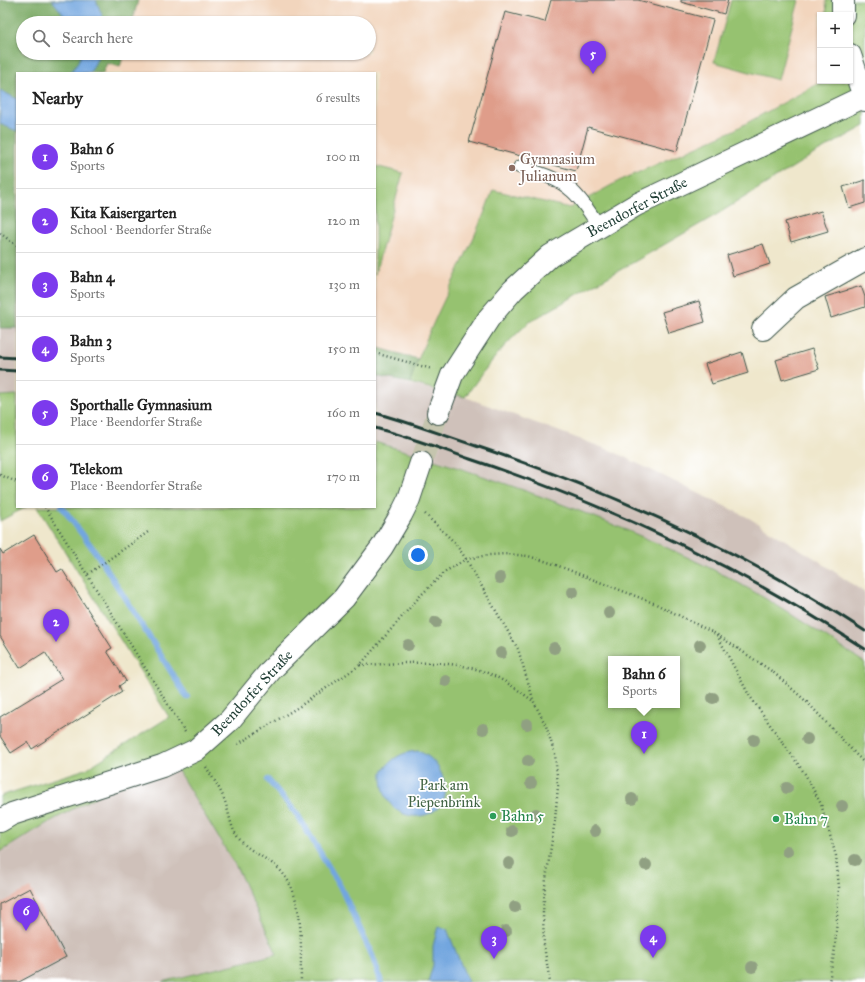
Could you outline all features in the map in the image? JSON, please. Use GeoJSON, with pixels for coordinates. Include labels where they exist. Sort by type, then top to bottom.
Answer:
{"type":"FeatureCollection","features":[{"type":"Feature","properties":{"kind":"street"},"geometry":{"type":"LineString","coordinates":[[843,0],[844,12]]}},
{"type":"Feature","properties":{"kind":"street","name":"Beendorfer Straße"},"geometry":{"type":"LineString","coordinates":[[438,413],[452,375],[489,318],[513,290],[550,256],[636,205],[864,99],[853,64]]}},
{"type":"Feature","properties":{"kind":"street"},"geometry":{"type":"LineString","coordinates":[[763,329],[796,298],[865,259]]}},
{"type":"Feature","properties":{"kind":"street","name":"Beendorfer Straße"},"geometry":{"type":"LineString","coordinates":[[0,821],[12,814],[162,766],[196,750],[230,720],[271,670],[344,598],[382,547],[409,499],[421,463]]}},
{"type":"Feature","properties":{"kind":"lane"},"geometry":{"type":"LineString","coordinates":[[520,167],[543,174],[572,191],[599,226]]}},
{"type":"Feature","properties":{"kind":"path"},"geometry":{"type":"LineString","coordinates":[[0,233],[16,245]]}},
{"type":"Feature","properties":{"kind":"path"},"geometry":{"type":"LineString","coordinates":[[376,353],[452,375]]}},
{"type":"Feature","properties":{"kind":"path"},"geometry":{"type":"LineString","coordinates":[[0,475],[16,482]]}},
{"type":"Feature","properties":{"kind":"path"},"geometry":{"type":"LineString","coordinates":[[409,499],[455,543],[466,559],[518,649],[534,702],[546,726],[555,754],[558,786],[543,913],[544,946],[550,982]]}},
{"type":"Feature","properties":{"kind":"path"},"geometry":{"type":"LineString","coordinates":[[46,508],[88,574],[224,798],[236,835],[245,846],[280,870],[289,884],[296,903],[299,926],[301,982]]}},
{"type":"Feature","properties":{"kind":"path"},"geometry":{"type":"LineString","coordinates":[[88,574],[148,532]]}},
{"type":"Feature","properties":{"kind":"path"},"geometry":{"type":"LineString","coordinates":[[232,747],[300,706],[360,665],[432,583],[446,571],[466,559],[489,555],[508,554],[528,556],[551,562],[656,604],[716,634],[768,668],[791,688],[808,703],[865,764]]}},
{"type":"Feature","properties":{"kind":"path"},"geometry":{"type":"LineString","coordinates":[[716,634],[750,695],[801,768],[821,804],[836,856],[839,886],[835,948],[829,982]]}},
{"type":"Feature","properties":{"kind":"path"},"geometry":{"type":"LineString","coordinates":[[360,665],[435,664],[466,667],[489,674],[507,682],[534,702]]}},
{"type":"Feature","properties":{"kind":"shaded area","name":"Gymnasium Julianum"},"geometry":{"type":"Polygon","coordinates":[[[138,0],[826,0],[827,12],[817,12],[818,84],[734,130],[619,181],[570,208],[493,190],[483,220],[418,359],[376,347],[376,72],[103,72],[107,63],[120,67],[122,60],[376,60],[376,16],[134,16],[138,0]]]}},
{"type":"Feature","properties":{"kind":"shaded area"},"geometry":{"type":"Polygon","coordinates":[[[0,328],[16,328],[16,395],[0,396],[0,328]]]}},
{"type":"Feature","properties":{"kind":"shaded area"},"geometry":{"type":"Polygon","coordinates":[[[376,376],[465,397],[612,451],[749,518],[816,559],[865,593],[865,663],[790,614],[713,570],[583,513],[448,464],[376,442],[376,376]]]}},
{"type":"Feature","properties":{"kind":"shaded area"},"geometry":{"type":"Polygon","coordinates":[[[169,756],[237,868],[277,954],[162,982],[0,982],[0,852],[44,825],[169,756]]]}},
{"type":"Feature","properties":{"kind":"green space"},"geometry":{"type":"Polygon","coordinates":[[[0,0],[138,0],[134,16],[16,16],[16,60],[122,60],[120,67],[107,63],[103,72],[16,72],[16,328],[0,328],[0,0]]]}},
{"type":"Feature","properties":{"kind":"green space"},"geometry":{"type":"Polygon","coordinates":[[[731,0],[799,0],[778,80],[714,62],[731,0]]]}},
{"type":"Feature","properties":{"kind":"green space"},"geometry":{"type":"Polygon","coordinates":[[[826,0],[865,0],[865,126],[814,154],[716,215],[531,321],[504,347],[465,397],[410,383],[439,310],[473,239],[493,190],[570,208],[619,181],[734,130],[818,84],[853,84],[853,12],[827,12],[826,0]]]}},
{"type":"Feature","properties":{"kind":"green space"},"geometry":{"type":"Polygon","coordinates":[[[376,166],[403,173],[376,270],[376,166]]]}},
{"type":"Feature","properties":{"kind":"green space"},"geometry":{"type":"Polygon","coordinates":[[[376,347],[418,359],[410,383],[376,376],[376,347]]]}},
{"type":"Feature","properties":{"kind":"green space"},"geometry":{"type":"Polygon","coordinates":[[[16,395],[16,508],[24,508],[0,521],[0,396],[16,395]]]}},
{"type":"Feature","properties":{"kind":"green space","name":"Park am Piepenbrink"},"geometry":{"type":"Polygon","coordinates":[[[376,442],[546,498],[630,532],[732,579],[790,614],[865,663],[865,982],[162,982],[277,954],[237,868],[169,756],[44,825],[0,852],[0,796],[86,769],[169,717],[38,508],[376,508],[376,442]]]}},
{"type":"Feature","properties":{"kind":"water"},"geometry":{"type":"Polygon","coordinates":[[[52,0],[96,0],[102,16],[65,16],[52,0]]]}},
{"type":"Feature","properties":{"kind":"water"},"geometry":{"type":"Polygon","coordinates":[[[79,60],[96,60],[90,72],[71,72],[79,60]]]}},
{"type":"Feature","properties":{"kind":"water"},"geometry":{"type":"Polygon","coordinates":[[[0,90],[16,98],[16,131],[0,124],[0,90]]]}},
{"type":"Feature","properties":{"kind":"water"},"geometry":{"type":"Polygon","coordinates":[[[418,751],[429,757],[437,766],[441,773],[446,790],[442,803],[433,812],[420,816],[406,815],[393,807],[385,793],[382,772],[393,759],[402,754],[418,751]]]}},
{"type":"Feature","properties":{"kind":"water"},"geometry":{"type":"Polygon","coordinates":[[[438,926],[447,929],[468,982],[428,982],[433,965],[433,946],[438,926]]]}},
{"type":"Feature","properties":{"kind":"building"},"geometry":{"type":"Polygon","coordinates":[[[551,0],[638,0],[713,20],[677,151],[588,127],[576,171],[469,142],[505,12],[545,22],[551,0]]]}},
{"type":"Feature","properties":{"kind":"building"},"geometry":{"type":"Polygon","coordinates":[[[681,0],[728,0],[724,14],[681,2],[681,0]]]}},
{"type":"Feature","properties":{"kind":"building"},"geometry":{"type":"Polygon","coordinates":[[[865,180],[865,203],[849,208],[843,187],[865,180]]]}},
{"type":"Feature","properties":{"kind":"building"},"geometry":{"type":"Polygon","coordinates":[[[821,211],[828,231],[791,242],[785,222],[821,211]]]}},
{"type":"Feature","properties":{"kind":"building"},"geometry":{"type":"Polygon","coordinates":[[[763,244],[770,264],[733,276],[727,255],[763,244]]]}},
{"type":"Feature","properties":{"kind":"building"},"geometry":{"type":"Polygon","coordinates":[[[861,286],[865,297],[865,307],[831,318],[825,297],[861,286]]]}},
{"type":"Feature","properties":{"kind":"building"},"geometry":{"type":"Polygon","coordinates":[[[699,301],[705,322],[669,333],[662,312],[699,301]]]}},
{"type":"Feature","properties":{"kind":"building"},"geometry":{"type":"Polygon","coordinates":[[[812,349],[819,369],[782,380],[776,360],[812,349]]]}},
{"type":"Feature","properties":{"kind":"building"},"geometry":{"type":"Polygon","coordinates":[[[742,352],[748,373],[712,384],[705,364],[742,352]]]}},
{"type":"Feature","properties":{"kind":"building"},"geometry":{"type":"Polygon","coordinates":[[[34,535],[57,572],[62,569],[112,648],[107,651],[126,681],[119,686],[122,692],[32,749],[28,742],[11,753],[0,736],[0,717],[62,679],[45,652],[20,668],[0,636],[0,549],[3,554],[34,535]]]}},
{"type":"Feature","properties":{"kind":"building"},"geometry":{"type":"Polygon","coordinates":[[[30,888],[66,957],[19,982],[0,982],[0,904],[30,888]]]}},
{"type":"Feature","properties":{"kind":"waterway"},"geometry":{"type":"LineString","coordinates":[[63,508],[97,554],[187,697]]}},
{"type":"Feature","properties":{"kind":"waterway"},"geometry":{"type":"LineString","coordinates":[[268,780],[297,814],[340,886],[372,955],[381,982]]}},
{"type":"Feature","properties":{"kind":"tunnel"},"geometry":{"type":"LineString","coordinates":[[421,463],[438,413]]}},
{"type":"Feature","properties":{"kind":"railway"},"geometry":{"type":"LineString","coordinates":[[0,357],[16,358]]}},
{"type":"Feature","properties":{"kind":"railway"},"geometry":{"type":"LineString","coordinates":[[0,370],[16,371]]}},
{"type":"Feature","properties":{"kind":"railway"},"geometry":{"type":"LineString","coordinates":[[376,413],[413,424],[527,464],[578,483],[627,504],[676,526],[772,575],[865,631]]}},
{"type":"Feature","properties":{"kind":"railway"},"geometry":{"type":"LineString","coordinates":[[376,428],[423,442],[523,477],[624,518],[723,565],[771,591],[865,649]]}},
{"type":"Feature","properties":{"kind":"place","name":"Sporthalle Gymnasium"},"geometry":{"type":"Point","coordinates":[593,74]}},
{"type":"Feature","properties":{"kind":"place","name":"Gymnasium Julianum"},"geometry":{"type":"Point","coordinates":[512,168]}},
{"type":"Feature","properties":{"kind":"place","name":"Kita Kaisergarten"},"geometry":{"type":"Point","coordinates":[56,642]}},
{"type":"Feature","properties":{"kind":"place","name":"Bahn 6"},"geometry":{"type":"Point","coordinates":[644,754]}},
{"type":"Feature","properties":{"kind":"place","name":"Bahn 5"},"geometry":{"type":"Point","coordinates":[493,816]}},
{"type":"Feature","properties":{"kind":"place","name":"Bahn 7"},"geometry":{"type":"Point","coordinates":[776,819]}},
{"type":"Feature","properties":{"kind":"place","name":"Telekom"},"geometry":{"type":"Point","coordinates":[26,931]}},
{"type":"Feature","properties":{"kind":"place","name":"Bahn 3"},"geometry":{"type":"Point","coordinates":[653,958]}},
{"type":"Feature","properties":{"kind":"place","name":"Bahn 4"},"geometry":{"type":"Point","coordinates":[494,959]}}]}
